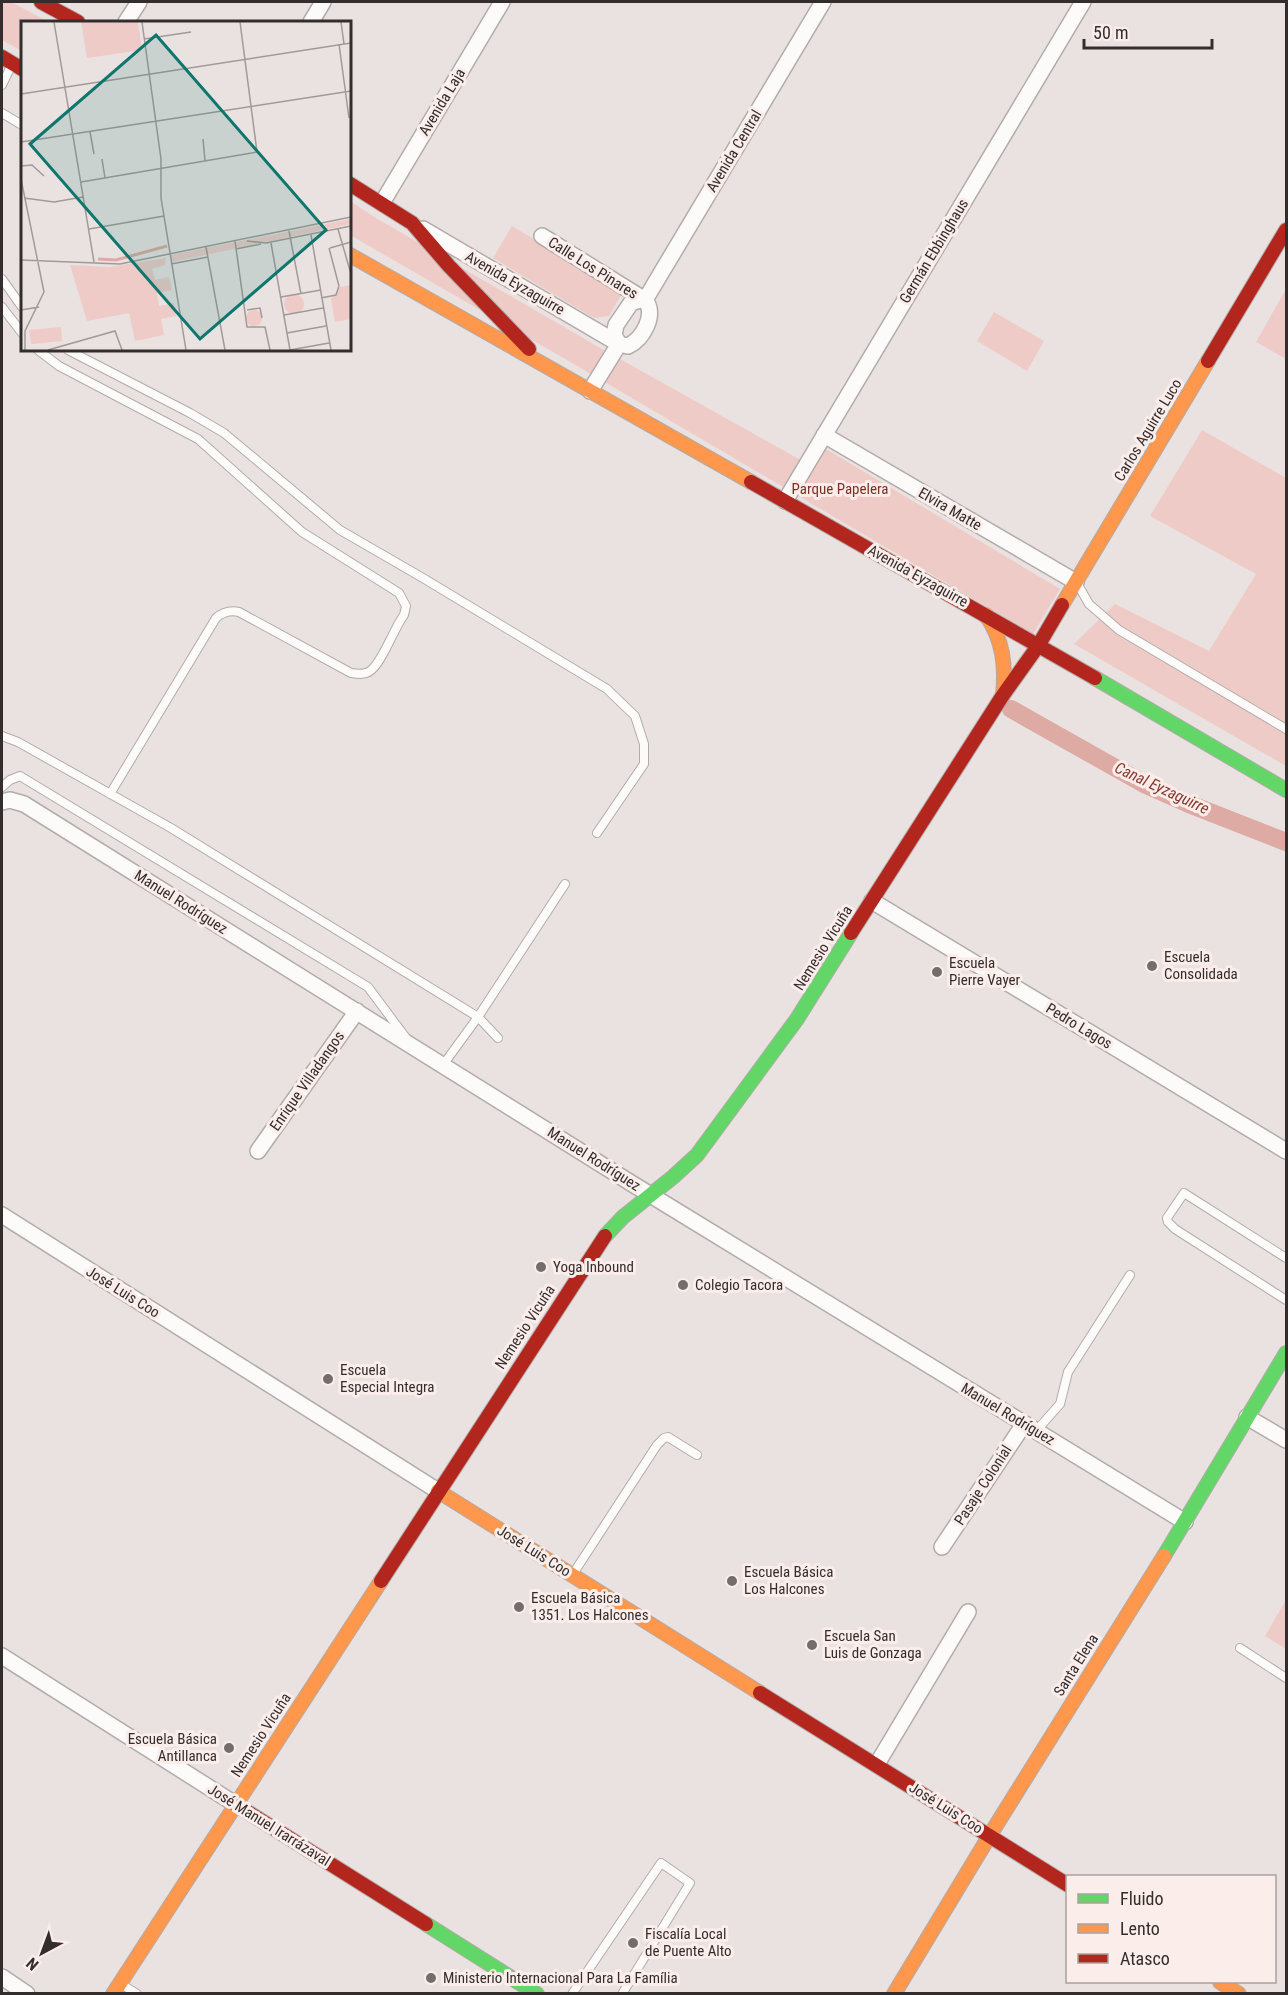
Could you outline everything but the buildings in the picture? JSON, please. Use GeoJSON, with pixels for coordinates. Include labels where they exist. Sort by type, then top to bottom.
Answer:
{"type":"FeatureCollection","features":[{"type":"Feature","properties":{"kind":"street"},"geometry":{"type":"LineString","coordinates":[[42,2],[76,21]]}},
{"type":"Feature","properties":{"kind":"street"},"geometry":{"type":"LineString","coordinates":[[127,21],[139,2]]}},
{"type":"Feature","properties":{"kind":"street"},"geometry":{"type":"LineString","coordinates":[[312,21],[323,2]]}},
{"type":"Feature","properties":{"kind":"street","name":"Avenida Laja"},"geometry":{"type":"LineString","coordinates":[[382,203],[502,2]]}},
{"type":"Feature","properties":{"kind":"street","name":"Avenida Central"},"geometry":{"type":"LineString","coordinates":[[645,300],[823,2]]}},
{"type":"Feature","properties":{"kind":"street","name":"Germán Ebbinghaus"},"geometry":{"type":"LineString","coordinates":[[785,501],[1083,2]]}},
{"type":"Feature","properties":{"kind":"street","name":"Avenida Eyzaguirre"},"geometry":{"type":"LineString","coordinates":[[351,185],[618,344]]}},
{"type":"Feature","properties":{"kind":"street","name":"Avenida Eyzaguirre"},"geometry":{"type":"LineString","coordinates":[[412,223],[449,266],[547,367]]}},
{"type":"Feature","properties":{"kind":"street","name":"Carlos Aguirre Luco"},"geometry":{"type":"LineString","coordinates":[[1038,646],[1287,230]]}},
{"type":"Feature","properties":{"kind":"street","name":"Calle Los Pinares"},"geometry":{"type":"LineString","coordinates":[[542,236],[645,300]]}},
{"type":"Feature","properties":{"kind":"street","name":"Avenida Eyzaguirre"},"geometry":{"type":"LineString","coordinates":[[351,256],[985,614],[1287,790]]}},
{"type":"Feature","properties":{"kind":"street","name":"Avenida Central"},"geometry":{"type":"LineString","coordinates":[[618,344],[628,346],[638,337],[651,313],[645,300]]}},
{"type":"Feature","properties":{"kind":"street","name":"Avenida Central"},"geometry":{"type":"LineString","coordinates":[[618,344],[614,335],[616,325],[631,303],[645,300]]}},
{"type":"Feature","properties":{"kind":"street","name":"Avenida Central"},"geometry":{"type":"LineString","coordinates":[[590,391],[618,344]]}},
{"type":"Feature","properties":{"kind":"street","name":"Elvira Matte"},"geometry":{"type":"LineString","coordinates":[[825,435],[1076,582]]}},
{"type":"Feature","properties":{"kind":"street"},"geometry":{"type":"LineString","coordinates":[[985,614],[993,624],[1003,647],[1005,671],[1003,695]]}},
{"type":"Feature","properties":{"kind":"street","name":"Nemesio Vicuña"},"geometry":{"type":"LineString","coordinates":[[116,1988],[601,1241],[616,1223],[650,1194],[681,1172],[697,1155],[797,1019],[1003,695],[1038,646]]}},
{"type":"Feature","properties":{"kind":"street","name":"Manuel Rodríguez"},"geometry":{"type":"LineString","coordinates":[[2,796],[24,804],[650,1194],[1185,1522]]}},
{"type":"Feature","properties":{"kind":"street","name":"Pedro Lagos"},"geometry":{"type":"LineString","coordinates":[[872,901],[1287,1151]]}},
{"type":"Feature","properties":{"kind":"street","name":"Enrique Villadangos"},"geometry":{"type":"LineString","coordinates":[[258,1151],[357,1011]]}},
{"type":"Feature","properties":{"kind":"street","name":"José Luis Coo"},"geometry":{"type":"LineString","coordinates":[[2,1215],[438,1491],[1066,1883]]}},
{"type":"Feature","properties":{"kind":"street","name":"Santa Elena"},"geometry":{"type":"LineString","coordinates":[[894,1994],[1287,1353]]}},
{"type":"Feature","properties":{"kind":"street"},"geometry":{"type":"LineString","coordinates":[[1247,1417],[1287,1440]]}},
{"type":"Feature","properties":{"kind":"street","name":"Pasaje Colonial"},"geometry":{"type":"LineString","coordinates":[[942,1547],[1030,1427]]}},
{"type":"Feature","properties":{"kind":"street"},"geometry":{"type":"LineString","coordinates":[[877,1764],[968,1612]]}},
{"type":"Feature","properties":{"kind":"street","name":"José Manuel Irarrázaval"},"geometry":{"type":"LineString","coordinates":[[2,1656],[235,1804],[518,1989],[537,1994]]}},
{"type":"Feature","properties":{"kind":"street"},"geometry":{"type":"LineString","coordinates":[[2,1977],[27,1994]]}},
{"type":"Feature","properties":{"kind":"street"},"geometry":{"type":"LineString","coordinates":[[1222,1983],[1239,1994]]}},
{"type":"Feature","properties":{"kind":"lane"},"geometry":{"type":"LineString","coordinates":[[2,85],[12,63]]}},
{"type":"Feature","properties":{"kind":"lane"},"geometry":{"type":"LineString","coordinates":[[2,114],[21,124]]}},
{"type":"Feature","properties":{"kind":"lane"},"geometry":{"type":"LineString","coordinates":[[2,279],[21,306]]}},
{"type":"Feature","properties":{"kind":"lane"},"geometry":{"type":"LineString","coordinates":[[2,307],[21,332]]}},
{"type":"Feature","properties":{"kind":"lane"},"geometry":{"type":"LineString","coordinates":[[39,351],[59,366],[198,439],[302,532],[399,593],[406,606],[404,615],[375,667],[358,674],[351,673],[239,612],[228,611],[221,614],[216,618],[110,794]]}},
{"type":"Feature","properties":{"kind":"lane"},"geometry":{"type":"LineString","coordinates":[[70,351],[190,412],[224,434],[340,530],[607,689],[635,716],[644,744],[644,764],[597,833]]}},
{"type":"Feature","properties":{"kind":"lane"},"geometry":{"type":"LineString","coordinates":[[1076,582],[1089,604],[1119,630],[1287,729]]}},
{"type":"Feature","properties":{"kind":"lane"},"geometry":{"type":"LineString","coordinates":[[2,736],[18,742],[181,834],[478,1017],[498,1038]]}},
{"type":"Feature","properties":{"kind":"lane"},"geometry":{"type":"LineString","coordinates":[[2,796],[10,780],[20,776],[368,987],[413,1046]]}},
{"type":"Feature","properties":{"kind":"lane"},"geometry":{"type":"LineString","coordinates":[[443,1065],[478,1017],[565,884]]}},
{"type":"Feature","properties":{"kind":"lane"},"geometry":{"type":"LineString","coordinates":[[1287,1258],[1184,1193],[1167,1218],[1175,1229],[1287,1300]]}},
{"type":"Feature","properties":{"kind":"lane"},"geometry":{"type":"LineString","coordinates":[[1030,1427],[1060,1404],[1068,1372],[1130,1275]]}},
{"type":"Feature","properties":{"kind":"lane"},"geometry":{"type":"LineString","coordinates":[[573,1575],[657,1445],[664,1438],[668,1437],[697,1455]]}},
{"type":"Feature","properties":{"kind":"lane"},"geometry":{"type":"LineString","coordinates":[[1240,1648],[1287,1678]]}},
{"type":"Feature","properties":{"kind":"lane"},"geometry":{"type":"LineString","coordinates":[[572,1994],[661,1863],[690,1883],[622,1994]]}},
{"type":"Feature","properties":{"kind":"lane"},"geometry":{"type":"LineString","coordinates":[[116,1988],[137,1994]]}},
{"type":"Feature","properties":{"kind":"green space"},"geometry":{"type":"Polygon","coordinates":[[[2,2],[11,2],[47,21],[21,21],[21,50],[2,40],[2,2]]]}},
{"type":"Feature","properties":{"kind":"green space","name":"Parque Papelera"},"geometry":{"type":"Polygon","coordinates":[[[351,202],[602,349],[815,468],[826,449],[1060,589],[1033,634],[351,236],[351,202]]]}},
{"type":"Feature","properties":{"kind":"green space"},"geometry":{"type":"Polygon","coordinates":[[[512,226],[623,292],[609,316],[594,318],[493,258],[512,226]]]}},
{"type":"Feature","properties":{"kind":"green space"},"geometry":{"type":"Polygon","coordinates":[[[1286,289],[1286,359],[1256,342],[1286,289]]]}},
{"type":"Feature","properties":{"kind":"green space"},"geometry":{"type":"Polygon","coordinates":[[[994,312],[1044,341],[1027,371],[977,341],[994,312]]]}},
{"type":"Feature","properties":{"kind":"green space"},"geometry":{"type":"Polygon","coordinates":[[[1202,430],[1286,478],[1286,766],[1074,644],[1115,604],[1209,651],[1256,574],[1150,516],[1202,430]]]}},
{"type":"Feature","properties":{"kind":"green space"},"geometry":{"type":"Polygon","coordinates":[[[1286,1600],[1286,1649],[1265,1636],[1286,1600]]]}},
{"type":"Feature","properties":{"kind":"waterway","name":"Canal Eyzaguirre"},"geometry":{"type":"LineString","coordinates":[[1011,709],[1144,784],[1286,842]]}},
{"type":"Feature","properties":{"kind":"traffic: fast"},"geometry":{"type":"LineString","coordinates":[[1095,678],[1286,790]]}},
{"type":"Feature","properties":{"kind":"traffic: fast"},"geometry":{"type":"LineString","coordinates":[[605,1236],[623,1217],[697,1155],[797,1019],[851,933]]}},
{"type":"Feature","properties":{"kind":"traffic: fast"},"geometry":{"type":"LineString","coordinates":[[1164,1556],[1286,1353]]}},
{"type":"Feature","properties":{"kind":"traffic: fast"},"geometry":{"type":"LineString","coordinates":[[426,1924],[537,1994]]}},
{"type":"Feature","properties":{"kind":"traffic: slow"},"geometry":{"type":"LineString","coordinates":[[351,256],[751,482]]}},
{"type":"Feature","properties":{"kind":"traffic: slow"},"geometry":{"type":"LineString","coordinates":[[1062,605],[1208,361]]}},
{"type":"Feature","properties":{"kind":"traffic: slow"},"geometry":{"type":"LineString","coordinates":[[986,615],[1000,643],[1004,673],[1003,695]]}},
{"type":"Feature","properties":{"kind":"traffic: slow"},"geometry":{"type":"LineString","coordinates":[[438,1491],[760,1693]]}},
{"type":"Feature","properties":{"kind":"traffic: slow"},"geometry":{"type":"LineString","coordinates":[[894,1994],[1164,1556]]}},
{"type":"Feature","properties":{"kind":"traffic: slow"},"geometry":{"type":"LineString","coordinates":[[113,1994],[381,1581]]}},
{"type":"Feature","properties":{"kind":"traffic: slow"},"geometry":{"type":"LineString","coordinates":[[1222,1983],[1239,1994]]}},
{"type":"Feature","properties":{"kind":"traffic: jam"},"geometry":{"type":"LineString","coordinates":[[41,2],[76,21]]}},
{"type":"Feature","properties":{"kind":"traffic: jam"},"geometry":{"type":"LineString","coordinates":[[2,57],[21,68]]}},
{"type":"Feature","properties":{"kind":"traffic: jam"},"geometry":{"type":"LineString","coordinates":[[351,185],[412,223],[449,266],[529,349]]}},
{"type":"Feature","properties":{"kind":"traffic: jam"},"geometry":{"type":"LineString","coordinates":[[1208,361],[1286,230]]}},
{"type":"Feature","properties":{"kind":"traffic: jam"},"geometry":{"type":"LineString","coordinates":[[751,482],[1095,678]]}},
{"type":"Feature","properties":{"kind":"traffic: jam"},"geometry":{"type":"LineString","coordinates":[[851,933],[1003,695],[1038,646],[1062,605]]}},
{"type":"Feature","properties":{"kind":"traffic: jam"},"geometry":{"type":"LineString","coordinates":[[381,1581],[605,1236]]}},
{"type":"Feature","properties":{"kind":"traffic: jam"},"geometry":{"type":"LineString","coordinates":[[760,1693],[1066,1884]]}},
{"type":"Feature","properties":{"kind":"traffic: jam"},"geometry":{"type":"LineString","coordinates":[[235,1804],[426,1924]]}},
{"type":"Feature","properties":{"kind":"place","name":"Escuela Consolidada"},"geometry":{"type":"Point","coordinates":[1152,966]}},
{"type":"Feature","properties":{"kind":"place","name":"Escuela Pierre Vayer"},"geometry":{"type":"Point","coordinates":[937,972]}},
{"type":"Feature","properties":{"kind":"place","name":"Yoga Inbound"},"geometry":{"type":"Point","coordinates":[541,1267]}},
{"type":"Feature","properties":{"kind":"place","name":"Colegio Tacora"},"geometry":{"type":"Point","coordinates":[683,1285]}},
{"type":"Feature","properties":{"kind":"place","name":"Escuela Especial Integra"},"geometry":{"type":"Point","coordinates":[328,1379]}},
{"type":"Feature","properties":{"kind":"place","name":"Escuela Básica Los Halcones"},"geometry":{"type":"Point","coordinates":[732,1581]}},
{"type":"Feature","properties":{"kind":"place","name":"Escuela Básica 1351. Los Halcones"},"geometry":{"type":"Point","coordinates":[519,1607]}},
{"type":"Feature","properties":{"kind":"place","name":"Escuela San Luis de Gonzaga"},"geometry":{"type":"Point","coordinates":[812,1645]}},
{"type":"Feature","properties":{"kind":"place","name":"Escuela Básica Antillanca"},"geometry":{"type":"Point","coordinates":[229,1748]}},
{"type":"Feature","properties":{"kind":"place","name":"Fiscalía Local de Puente Alto"},"geometry":{"type":"Point","coordinates":[633,1943]}},
{"type":"Feature","properties":{"kind":"place","name":"Ministerio Internacional Para La Família"},"geometry":{"type":"Point","coordinates":[431,1978]}}]}
